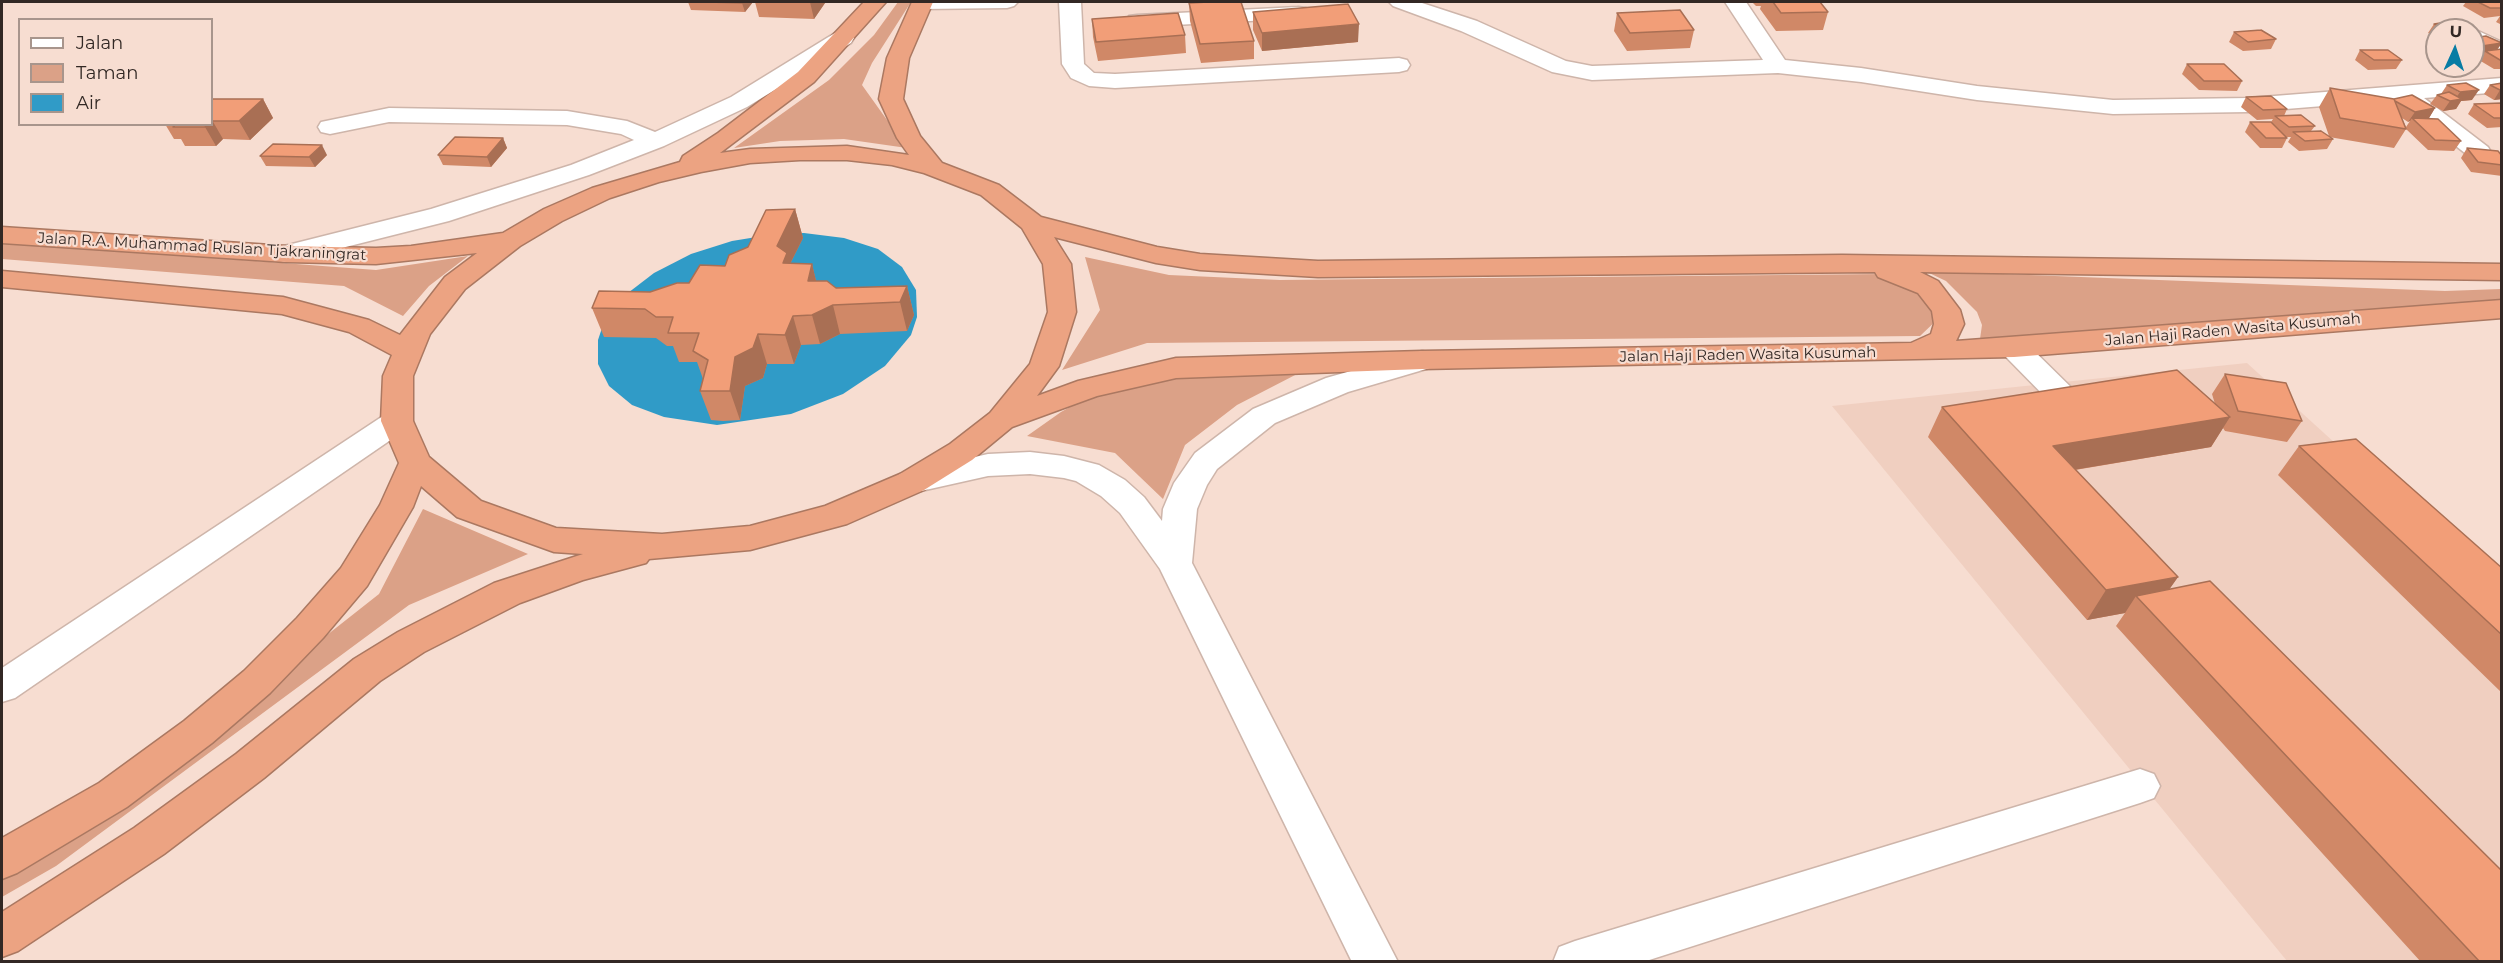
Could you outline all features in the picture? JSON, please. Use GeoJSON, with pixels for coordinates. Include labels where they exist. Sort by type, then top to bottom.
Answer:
{"type":"FeatureCollection","features":[{"type":"Feature","properties":{"kind":"highway"},"geometry":{"type":"LineString","coordinates":[[678,170],[727,138],[806,77],[875,2]]}},
{"type":"Feature","properties":{"kind":"highway"},"geometry":{"type":"LineString","coordinates":[[923,2],[898,58],[891,99],[909,138],[933,168]]}},
{"type":"Feature","properties":{"kind":"highway"},"geometry":{"type":"LineString","coordinates":[[2,936],[150,841],[250,766],[367,670],[411,642],[507,593],[577,569],[662,547],[750,538],[835,515],[912,482],[961,452],[1001,420],[1044,366],[1062,312],[1057,264],[1032,223],[990,190],[933,168],[858,154],[800,153],[750,156],[678,170],[602,193],[554,215],[510,240],[455,283],[416,332],[398,376],[397,421],[415,463],[469,509],[554,540],[662,547]]}},
{"type":"Feature","properties":{"kind":"highway"},"geometry":{"type":"LineString","coordinates":[[1032,223],[1156,255],[1249,266],[1318,269],[1842,263],[2502,272]]}},
{"type":"Feature","properties":{"kind":"highway","name":"Jalan R.A. Muhammad Ruslan Tjakraningrat"},"geometry":{"type":"LineString","coordinates":[[2,235],[286,254],[376,256],[411,254],[510,240]]}},
{"type":"Feature","properties":{"kind":"highway"},"geometry":{"type":"LineString","coordinates":[[1842,263],[1906,276],[1935,293],[1946,310],[1948,333],[1943,339],[1916,352]]}},
{"type":"Feature","properties":{"kind":"highway"},"geometry":{"type":"LineString","coordinates":[[2,279],[127,289],[283,306],[359,326],[408,351]]}},
{"type":"Feature","properties":{"kind":"highway","name":"Jalan Haji Raden Wasita Kusumah"},"geometry":{"type":"LineString","coordinates":[[1001,420],[1089,388],[1176,368],[1422,360],[1916,352],[2014,348],[2502,309]]}},
{"type":"Feature","properties":{"kind":"highway"},"geometry":{"type":"LineString","coordinates":[[2,860],[113,795],[198,732],[257,682],[310,628],[354,577],[396,507],[415,463]]}},
{"type":"Feature","properties":{"kind":"street"},"geometry":{"type":"LineString","coordinates":[[923,2],[1007,2]]}},
{"type":"Feature","properties":{"kind":"street"},"geometry":{"type":"LineString","coordinates":[[1400,2],[1469,26],[1537,58],[1575,71],[1629,74],[1778,66],[1851,74],[1977,93],[2113,107],[2249,105],[2405,95],[2502,85]]}},
{"type":"Feature","properties":{"kind":"street"},"geometry":{"type":"LineString","coordinates":[[1736,2],[1778,66]]}},
{"type":"Feature","properties":{"kind":"street"},"geometry":{"type":"LineString","coordinates":[[1095,22],[1071,13],[1075,69],[1089,79],[1115,81],[1399,65]]}},
{"type":"Feature","properties":{"kind":"street"},"geometry":{"type":"LineString","coordinates":[[1118,21],[1315,13]]}},
{"type":"Feature","properties":{"kind":"street"},"geometry":{"type":"LineString","coordinates":[[286,254],[440,215],[580,170],[656,141],[739,102],[843,38]]}},
{"type":"Feature","properties":{"kind":"street"},"geometry":{"type":"LineString","coordinates":[[2485,42],[2502,51]]}},
{"type":"Feature","properties":{"kind":"street"},"geometry":{"type":"LineString","coordinates":[[2405,95],[2479,152]]}},
{"type":"Feature","properties":{"kind":"street"},"geometry":{"type":"LineString","coordinates":[[330,128],[360,119],[389,115],[567,118],[627,128],[656,141]]}},
{"type":"Feature","properties":{"kind":"street"},"geometry":{"type":"LineString","coordinates":[[2014,348],[2073,407]]}},
{"type":"Feature","properties":{"kind":"street"},"geometry":{"type":"LineString","coordinates":[[1174,563],[1180,509],[1191,483],[1206,461],[1233,438],[1263,416],[1298,400],[1337,385],[1422,360]]}},
{"type":"Feature","properties":{"kind":"street"},"geometry":{"type":"LineString","coordinates":[[2,687],[397,421]]}},
{"type":"Feature","properties":{"kind":"street"},"geometry":{"type":"LineString","coordinates":[[912,482],[988,465],[1030,463],[1064,467],[1087,473],[1113,488],[1131,505],[1174,563],[1376,962]]}},
{"type":"Feature","properties":{"kind":"street"},"geometry":{"type":"LineString","coordinates":[[1575,962],[2139,786]]}},
{"type":"Feature","properties":{"kind":"shaded area"},"geometry":{"type":"Polygon","coordinates":[[[2247,363],[2501,594],[2501,961],[2287,961],[1832,406],[2247,363]]]}},
{"type":"Feature","properties":{"kind":"green space"},"geometry":{"type":"Polygon","coordinates":[[[898,2],[911,2],[872,63],[862,85],[907,148],[844,139],[780,141],[734,148],[829,80],[874,35],[898,2]]]}},
{"type":"Feature","properties":{"kind":"green space"},"geometry":{"type":"Polygon","coordinates":[[[2,242],[376,270],[468,256],[429,286],[403,316],[344,286],[2,259],[2,242]]]}},
{"type":"Feature","properties":{"kind":"green space"},"geometry":{"type":"Polygon","coordinates":[[[1085,257],[1169,275],[1280,280],[1886,274],[1924,290],[1941,316],[1920,336],[1147,343],[1062,370],[1100,310],[1085,257]]]}},
{"type":"Feature","properties":{"kind":"green space"},"geometry":{"type":"Polygon","coordinates":[[[1925,271],[2445,291],[2501,289],[2501,302],[2453,303],[1979,346],[1982,325],[1977,312],[1946,281],[1925,271]]]}},
{"type":"Feature","properties":{"kind":"green space"},"geometry":{"type":"Polygon","coordinates":[[[1299,373],[1237,405],[1185,445],[1163,499],[1115,453],[1027,436],[1061,412],[1118,380],[1299,373]]]}},
{"type":"Feature","properties":{"kind":"green space"},"geometry":{"type":"Polygon","coordinates":[[[423,509],[528,554],[409,605],[56,866],[2,897],[2,867],[91,821],[379,594],[423,509]]]}},
{"type":"Feature","properties":{"kind":"water"},"geometry":{"type":"Polygon","coordinates":[[[804,233],[844,238],[878,249],[902,267],[916,290],[917,317],[911,335],[885,366],[843,394],[791,414],[717,425],[664,417],[632,405],[609,386],[598,364],[598,340],[604,322],[624,296],[654,273],[691,254],[732,241],[775,234],[804,233]]]}},
{"type":"Feature","properties":{"kind":"building"},"geometry":{"type":"Polygon","coordinates":[[[1241,2],[1254,41],[1200,44],[1189,3],[1241,2]]]}},
{"type":"Feature","properties":{"kind":"building"},"geometry":{"type":"Polygon","coordinates":[[[1773,2],[1820,2],[1828,12],[1781,13],[1773,2]]]}},
{"type":"Feature","properties":{"kind":"building"},"geometry":{"type":"Polygon","coordinates":[[[2478,2],[2502,2],[2502,8],[2490,8],[2478,2]]]}},
{"type":"Feature","properties":{"kind":"building"},"geometry":{"type":"Polygon","coordinates":[[[1348,4],[1359,24],[1262,33],[1253,12],[1348,4]]]}},
{"type":"Feature","properties":{"kind":"building"},"geometry":{"type":"Polygon","coordinates":[[[1680,10],[1694,30],[1630,33],[1617,13],[1680,10]]]}},
{"type":"Feature","properties":{"kind":"building"},"geometry":{"type":"Polygon","coordinates":[[[1178,13],[1185,35],[1096,42],[1092,19],[1178,13]]]}},
{"type":"Feature","properties":{"kind":"building"},"geometry":{"type":"Polygon","coordinates":[[[2261,30],[2276,39],[2248,42],[2234,32],[2261,30]]]}},
{"type":"Feature","properties":{"kind":"building"},"geometry":{"type":"Polygon","coordinates":[[[2486,36],[2502,43],[2485,46],[2486,36]]]}},
{"type":"Feature","properties":{"kind":"building"},"geometry":{"type":"Polygon","coordinates":[[[2502,49],[2502,60],[2500,60],[2485,51],[2502,49]]]}},
{"type":"Feature","properties":{"kind":"building"},"geometry":{"type":"Polygon","coordinates":[[[2360,50],[2388,50],[2402,60],[2374,60],[2360,50]]]}},
{"type":"Feature","properties":{"kind":"building"},"geometry":{"type":"Polygon","coordinates":[[[2187,64],[2224,64],[2242,81],[2204,81],[2187,64]]]}},
{"type":"Feature","properties":{"kind":"building"},"geometry":{"type":"Polygon","coordinates":[[[2466,83],[2479,90],[2460,92],[2447,85],[2466,83]]]}},
{"type":"Feature","properties":{"kind":"building"},"geometry":{"type":"Polygon","coordinates":[[[2502,83],[2502,90],[2490,85],[2502,83]]]}},
{"type":"Feature","properties":{"kind":"building"},"geometry":{"type":"Polygon","coordinates":[[[2330,88],[2394,99],[2406,129],[2340,118],[2330,88]]]}},
{"type":"Feature","properties":{"kind":"building"},"geometry":{"type":"Polygon","coordinates":[[[2449,92],[2462,99],[2450,101],[2437,95],[2449,92]]]}},
{"type":"Feature","properties":{"kind":"building"},"geometry":{"type":"Polygon","coordinates":[[[2412,95],[2435,108],[2415,112],[2394,99],[2412,95]]]}},
{"type":"Feature","properties":{"kind":"building"},"geometry":{"type":"Polygon","coordinates":[[[2271,96],[2287,109],[2263,110],[2246,97],[2271,96]]]}},
{"type":"Feature","properties":{"kind":"building"},"geometry":{"type":"Polygon","coordinates":[[[213,99],[263,99],[239,121],[213,121],[213,99]]]}},
{"type":"Feature","properties":{"kind":"building"},"geometry":{"type":"Polygon","coordinates":[[[2502,103],[2502,118],[2494,118],[2474,104],[2502,103]]]}},
{"type":"Feature","properties":{"kind":"building"},"geometry":{"type":"Polygon","coordinates":[[[2301,115],[2315,126],[2289,127],[2275,116],[2301,115]]]}},
{"type":"Feature","properties":{"kind":"building"},"geometry":{"type":"Polygon","coordinates":[[[2412,118],[2438,119],[2461,141],[2435,140],[2412,118]]]}},
{"type":"Feature","properties":{"kind":"building"},"geometry":{"type":"Polygon","coordinates":[[[2250,122],[2271,122],[2287,138],[2266,138],[2250,122]]]}},
{"type":"Feature","properties":{"kind":"building"},"geometry":{"type":"Polygon","coordinates":[[[174,126],[206,126],[205,127],[174,126]]]}},
{"type":"Feature","properties":{"kind":"building"},"geometry":{"type":"Polygon","coordinates":[[[2321,131],[2333,139],[2305,141],[2293,132],[2321,131]]]}},
{"type":"Feature","properties":{"kind":"building"},"geometry":{"type":"Polygon","coordinates":[[[455,137],[503,138],[487,157],[438,155],[455,137]]]}},
{"type":"Feature","properties":{"kind":"building"},"geometry":{"type":"Polygon","coordinates":[[[273,144],[322,145],[309,157],[260,156],[273,144]]]}},
{"type":"Feature","properties":{"kind":"building"},"geometry":{"type":"Polygon","coordinates":[[[2467,148],[2498,151],[2502,156],[2502,165],[2478,162],[2467,148]]]}},
{"type":"Feature","properties":{"kind":"building"},"geometry":{"type":"Polygon","coordinates":[[[795,209],[777,246],[787,253],[783,263],[812,264],[808,281],[827,281],[836,288],[907,286],[900,302],[833,305],[812,315],[793,316],[785,335],[758,334],[753,348],[735,357],[730,391],[700,391],[708,360],[693,351],[699,333],[668,333],[673,317],[656,317],[645,309],[592,308],[599,291],[650,292],[677,283],[689,283],[700,265],[725,266],[729,255],[748,247],[766,210],[795,209]]]}},
{"type":"Feature","properties":{"kind":"building"},"geometry":{"type":"Polygon","coordinates":[[[2177,370],[2230,417],[2053,446],[2178,577],[2106,590],[1942,407],[2177,370]]]}},
{"type":"Feature","properties":{"kind":"building"},"geometry":{"type":"Polygon","coordinates":[[[2225,374],[2286,383],[2302,421],[2238,411],[2225,374]]]}},
{"type":"Feature","properties":{"kind":"building"},"geometry":{"type":"Polygon","coordinates":[[[2356,439],[2502,568],[2502,635],[2299,446],[2356,439]]]}},
{"type":"Feature","properties":{"kind":"building"},"geometry":{"type":"Polygon","coordinates":[[[2210,581],[2502,871],[2502,962],[2480,962],[2136,596],[2210,581]]]}}]}
